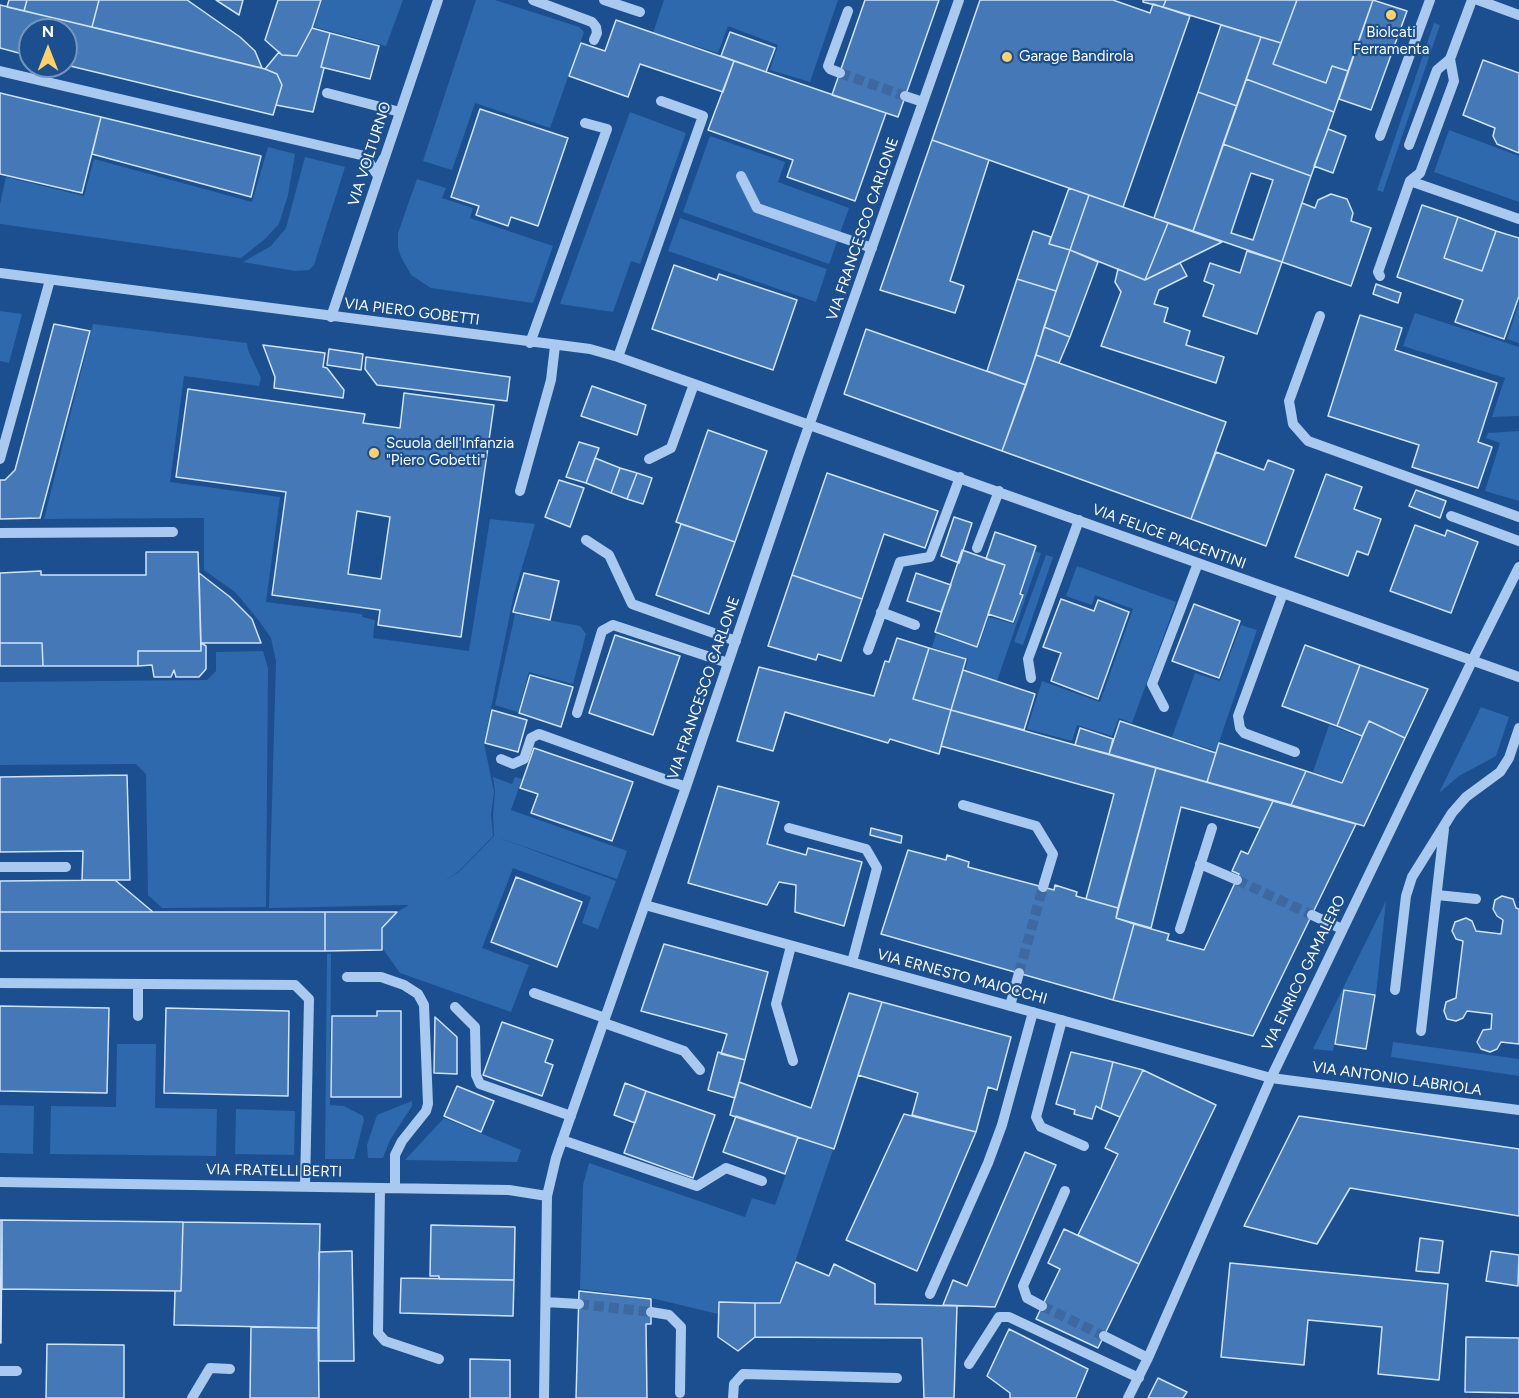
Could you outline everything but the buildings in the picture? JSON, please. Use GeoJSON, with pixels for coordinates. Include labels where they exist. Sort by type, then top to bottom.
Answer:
{"type":"FeatureCollection","features":[{"type":"Feature","properties":{"kind":"street","name":"VIA VOLTURNO"},"geometry":{"type":"LineString","coordinates":[[330,317],[438,0]]}},
{"type":"Feature","properties":{"kind":"street"},"geometry":{"type":"LineString","coordinates":[[533,0],[592,22],[597,33],[594,40]]}},
{"type":"Feature","properties":{"kind":"street"},"geometry":{"type":"LineString","coordinates":[[604,0],[640,12]]}},
{"type":"Feature","properties":{"kind":"street","name":"VIA FRANCESCO CARLONE"},"geometry":{"type":"LineString","coordinates":[[544,1398],[547,1196],[556,1158],[959,0]]}},
{"type":"Feature","properties":{"kind":"street"},"geometry":{"type":"LineString","coordinates":[[1380,136],[1430,0]]}},
{"type":"Feature","properties":{"kind":"street"},"geometry":{"type":"LineString","coordinates":[[1409,145],[1437,70],[1450,59],[1472,0]]}},
{"type":"Feature","properties":{"kind":"street"},"geometry":{"type":"LineString","coordinates":[[1478,0],[1519,15]]}},
{"type":"Feature","properties":{"kind":"street"},"geometry":{"type":"LineString","coordinates":[[840,73],[828,66],[848,11]]}},
{"type":"Feature","properties":{"kind":"street"},"geometry":{"type":"LineString","coordinates":[[1380,276],[1378,272],[1410,181],[1420,173],[1454,81],[1450,59]]}},
{"type":"Feature","properties":{"kind":"street"},"geometry":{"type":"LineString","coordinates":[[0,71],[365,156],[376,173],[384,158]]}},
{"type":"Feature","properties":{"kind":"street"},"geometry":{"type":"LineString","coordinates":[[327,93],[400,112]]}},
{"type":"Feature","properties":{"kind":"street"},"geometry":{"type":"LineString","coordinates":[[906,96],[923,102]]}},
{"type":"Feature","properties":{"kind":"street"},"geometry":{"type":"LineString","coordinates":[[618,357],[703,116],[661,101]]}},
{"type":"Feature","properties":{"kind":"street"},"geometry":{"type":"LineString","coordinates":[[530,343],[606,129],[585,123]]}},
{"type":"Feature","properties":{"kind":"street"},"geometry":{"type":"LineString","coordinates":[[741,176],[757,208],[872,248]]}},
{"type":"Feature","properties":{"kind":"street"},"geometry":{"type":"LineString","coordinates":[[1410,181],[1519,219]]}},
{"type":"Feature","properties":{"kind":"street","name":"VIA PIERO GOBETTI"},"geometry":{"type":"LineString","coordinates":[[0,273],[590,350],[618,357],[810,424]]}},
{"type":"Feature","properties":{"kind":"street"},"geometry":{"type":"LineString","coordinates":[[0,459],[50,280]]}},
{"type":"Feature","properties":{"kind":"street"},"geometry":{"type":"LineString","coordinates":[[1320,316],[1289,401],[1293,424],[1308,441],[1519,517]]}},
{"type":"Feature","properties":{"kind":"street"},"geometry":{"type":"LineString","coordinates":[[520,491],[551,380],[555,346]]}},
{"type":"Feature","properties":{"kind":"street"},"geometry":{"type":"LineString","coordinates":[[650,459],[671,448],[694,384]]}},
{"type":"Feature","properties":{"kind":"street","name":"VIA FELICE PIACENTINI"},"geometry":{"type":"LineString","coordinates":[[810,424],[1519,677]]}},
{"type":"Feature","properties":{"kind":"street"},"geometry":{"type":"LineString","coordinates":[[868,650],[900,562],[930,557],[960,477]]}},
{"type":"Feature","properties":{"kind":"street"},"geometry":{"type":"LineString","coordinates":[[977,548],[999,491]]}},
{"type":"Feature","properties":{"kind":"street"},"geometry":{"type":"LineString","coordinates":[[1451,516],[1519,541]]}},
{"type":"Feature","properties":{"kind":"street"},"geometry":{"type":"LineString","coordinates":[[1031,678],[1028,659],[1079,520]]}},
{"type":"Feature","properties":{"kind":"street"},"geometry":{"type":"LineString","coordinates":[[0,533],[173,532]]}},
{"type":"Feature","properties":{"kind":"street"},"geometry":{"type":"LineString","coordinates":[[586,540],[609,555],[632,604],[736,641]]}},
{"type":"Feature","properties":{"kind":"street"},"geometry":{"type":"LineString","coordinates":[[1164,707],[1152,684],[1198,563]]}},
{"type":"Feature","properties":{"kind":"street","name":"VIA ENRICO GAMALERO"},"geometry":{"type":"LineString","coordinates":[[1128,1398],[1148,1358],[1271,1078],[1519,567]]}},
{"type":"Feature","properties":{"kind":"street"},"geometry":{"type":"LineString","coordinates":[[1283,593],[1238,716],[1240,728],[1244,733],[1295,752]]}},
{"type":"Feature","properties":{"kind":"street"},"geometry":{"type":"LineString","coordinates":[[881,612],[915,625]]}},
{"type":"Feature","properties":{"kind":"street"},"geometry":{"type":"LineString","coordinates":[[577,713],[602,631],[613,625],[728,663]]}},
{"type":"Feature","properties":{"kind":"street"},"geometry":{"type":"LineString","coordinates":[[1395,990],[1406,896],[1413,877],[1452,813],[1466,797],[1500,772],[1509,758],[1519,728]]}},
{"type":"Feature","properties":{"kind":"street"},"geometry":{"type":"LineString","coordinates":[[501,759],[513,764],[524,759],[531,738],[538,734],[686,787]]}},
{"type":"Feature","properties":{"kind":"street"},"geometry":{"type":"LineString","coordinates":[[963,805],[1036,825],[1053,854],[1044,887]]}},
{"type":"Feature","properties":{"kind":"street"},"geometry":{"type":"LineString","coordinates":[[1421,1032],[1445,827]]}},
{"type":"Feature","properties":{"kind":"street"},"geometry":{"type":"LineString","coordinates":[[789,828],[866,849],[877,868],[852,962]]}},
{"type":"Feature","properties":{"kind":"street"},"geometry":{"type":"LineString","coordinates":[[1180,929],[1212,828]]}},
{"type":"Feature","properties":{"kind":"street"},"geometry":{"type":"LineString","coordinates":[[1200,864],[1237,880]]}},
{"type":"Feature","properties":{"kind":"street"},"geometry":{"type":"LineString","coordinates":[[0,867],[66,867]]}},
{"type":"Feature","properties":{"kind":"street"},"geometry":{"type":"LineString","coordinates":[[1437,895],[1476,899]]}},
{"type":"Feature","properties":{"kind":"street","name":"VIA ERNESTO MAIOCCHI"},"geometry":{"type":"LineString","coordinates":[[645,905],[1271,1078]]}},
{"type":"Feature","properties":{"kind":"street"},"geometry":{"type":"LineString","coordinates":[[1312,915],[1342,929]]}},
{"type":"Feature","properties":{"kind":"street"},"geometry":{"type":"LineString","coordinates":[[791,946],[776,1004],[793,1061]]}},
{"type":"Feature","properties":{"kind":"street"},"geometry":{"type":"LineString","coordinates":[[1010,1006],[1019,973]]}},
{"type":"Feature","properties":{"kind":"street"},"geometry":{"type":"LineString","coordinates":[[347,977],[381,977],[404,985],[418,994],[424,1005],[428,1104],[426,1112],[402,1141],[395,1155],[395,1188]]}},
{"type":"Feature","properties":{"kind":"street"},"geometry":{"type":"LineString","coordinates":[[0,983],[295,985],[309,999],[306,1187]]}},
{"type":"Feature","properties":{"kind":"street"},"geometry":{"type":"LineString","coordinates":[[138,984],[138,1016]]}},
{"type":"Feature","properties":{"kind":"street"},"geometry":{"type":"LineString","coordinates":[[534,993],[684,1051],[699,1070]]}},
{"type":"Feature","properties":{"kind":"street"},"geometry":{"type":"LineString","coordinates":[[455,1007],[475,1027],[476,1075],[480,1084],[571,1116]]}},
{"type":"Feature","properties":{"kind":"street"},"geometry":{"type":"LineString","coordinates":[[930,1294],[1002,1125],[1033,1012]]}},
{"type":"Feature","properties":{"kind":"street"},"geometry":{"type":"LineString","coordinates":[[1062,1020],[1036,1117],[1041,1126],[1084,1146]]}},
{"type":"Feature","properties":{"kind":"street","name":"VIA ANTONIO LABRIOLA"},"geometry":{"type":"LineString","coordinates":[[1271,1078],[1519,1110]]}},
{"type":"Feature","properties":{"kind":"street"},"geometry":{"type":"LineString","coordinates":[[562,1140],[698,1186],[726,1168],[762,1181]]}},
{"type":"Feature","properties":{"kind":"street","name":"VIA FRATELLI BERTI"},"geometry":{"type":"LineString","coordinates":[[0,1182],[509,1190],[547,1196]]}},
{"type":"Feature","properties":{"kind":"street"},"geometry":{"type":"LineString","coordinates":[[380,1188],[378,1333],[385,1341],[439,1359]]}},
{"type":"Feature","properties":{"kind":"street"},"geometry":{"type":"LineString","coordinates":[[1042,1306],[1027,1298],[1023,1286],[1065,1191]]}},
{"type":"Feature","properties":{"kind":"street"},"geometry":{"type":"LineString","coordinates":[[546,1302],[579,1304]]}},
{"type":"Feature","properties":{"kind":"street"},"geometry":{"type":"LineString","coordinates":[[651,1312],[669,1315],[681,1328],[680,1393]]}},
{"type":"Feature","properties":{"kind":"street"},"geometry":{"type":"LineString","coordinates":[[969,1364],[999,1317],[1009,1317],[1138,1378]]}},
{"type":"Feature","properties":{"kind":"street"},"geometry":{"type":"LineString","coordinates":[[1104,1336],[1148,1358]]}},
{"type":"Feature","properties":{"kind":"street"},"geometry":{"type":"LineString","coordinates":[[192,1398],[210,1368],[230,1369]]}},
{"type":"Feature","properties":{"kind":"street"},"geometry":{"type":"LineString","coordinates":[[0,1371],[17,1371]]}},
{"type":"Feature","properties":{"kind":"street"},"geometry":{"type":"LineString","coordinates":[[734,1398],[734,1384],[743,1374],[897,1378]]}},
{"type":"Feature","properties":{"kind":"shaded area"},"geometry":{"type":"Polygon","coordinates":[[[322,0],[403,0],[386,46],[314,27],[322,0]]]}},
{"type":"Feature","properties":{"kind":"shaded area"},"geometry":{"type":"Polygon","coordinates":[[[476,0],[495,0],[579,27],[584,32],[550,128],[475,103],[452,170],[423,161],[476,0]]]}},
{"type":"Feature","properties":{"kind":"shaded area"},"geometry":{"type":"Polygon","coordinates":[[[664,0],[838,0],[810,82],[770,70],[778,45],[728,26],[718,53],[653,33],[664,0]]]}},
{"type":"Feature","properties":{"kind":"shaded area"},"geometry":{"type":"Polygon","coordinates":[[[1434,23],[1440,25],[1383,192],[1377,190],[1434,23]]]}},
{"type":"Feature","properties":{"kind":"shaded area"},"geometry":{"type":"Polygon","coordinates":[[[630,112],[686,133],[640,264],[631,261],[613,312],[560,304],[630,112]]]}},
{"type":"Feature","properties":{"kind":"shaded area"},"geometry":{"type":"Polygon","coordinates":[[[1449,130],[1519,156],[1519,202],[1434,172],[1449,130]]]}},
{"type":"Feature","properties":{"kind":"shaded area"},"geometry":{"type":"Polygon","coordinates":[[[710,136],[785,162],[778,182],[849,208],[829,264],[683,212],[710,136]]]}},
{"type":"Feature","properties":{"kind":"shaded area"},"geometry":{"type":"Polygon","coordinates":[[[268,147],[295,154],[288,195],[279,224],[265,239],[241,258],[0,224],[0,204],[6,177],[84,196],[94,159],[252,202],[268,147]]]}},
{"type":"Feature","properties":{"kind":"shaded area"},"geometry":{"type":"Polygon","coordinates":[[[305,157],[345,167],[314,265],[309,270],[295,271],[243,262],[271,246],[286,228],[305,157]]]}},
{"type":"Feature","properties":{"kind":"shaded area"},"geometry":{"type":"Polygon","coordinates":[[[417,179],[446,188],[442,198],[473,208],[470,218],[553,246],[533,303],[431,288],[411,275],[398,248],[398,233],[417,179]]]}},
{"type":"Feature","properties":{"kind":"shaded area"},"geometry":{"type":"Polygon","coordinates":[[[680,218],[827,269],[816,302],[668,251],[680,218]]]}},
{"type":"Feature","properties":{"kind":"shaded area"},"geometry":{"type":"Polygon","coordinates":[[[1519,303],[1519,343],[1507,339],[1519,303]]]}},
{"type":"Feature","properties":{"kind":"shaded area"},"geometry":{"type":"Polygon","coordinates":[[[0,311],[22,314],[9,363],[0,361],[0,311]]]}},
{"type":"Feature","properties":{"kind":"shaded area"},"geometry":{"type":"Polygon","coordinates":[[[1415,313],[1519,347],[1519,416],[1492,417],[1505,378],[1403,346],[1415,313]]]}},
{"type":"Feature","properties":{"kind":"shaded area"},"geometry":{"type":"Polygon","coordinates":[[[93,324],[247,343],[261,378],[259,386],[184,376],[170,482],[280,497],[266,602],[362,614],[362,617],[375,620],[373,638],[469,651],[490,519],[535,524],[514,594],[484,743],[494,792],[491,815],[493,836],[458,872],[443,882],[459,872],[494,836],[495,792],[493,777],[512,784],[515,777],[522,779],[511,810],[627,851],[617,879],[497,837],[616,881],[598,929],[582,923],[591,897],[513,868],[482,948],[529,965],[511,1012],[400,973],[383,949],[383,928],[397,912],[409,905],[269,908],[276,661],[271,638],[260,622],[235,592],[204,570],[204,518],[44,519],[93,324]]]}},
{"type":"Feature","properties":{"kind":"shaded area"},"geometry":{"type":"Polygon","coordinates":[[[1519,431],[1519,501],[1485,491],[1500,443],[1486,438],[1488,433],[1519,431]]]}},
{"type":"Feature","properties":{"kind":"shaded area"},"geometry":{"type":"Polygon","coordinates":[[[1035,551],[1041,553],[997,681],[965,670],[968,659],[932,647],[936,634],[978,648],[989,617],[1014,624],[1035,551]]]}},
{"type":"Feature","properties":{"kind":"shaded area"},"geometry":{"type":"Polygon","coordinates":[[[1046,555],[1053,557],[1023,645],[1014,642],[1046,555]]]}},
{"type":"Feature","properties":{"kind":"shaded area"},"geometry":{"type":"Polygon","coordinates":[[[1077,566],[1176,602],[1132,723],[1119,718],[1112,736],[1077,725],[1072,741],[1027,729],[1042,681],[1100,702],[1133,609],[1095,595],[1092,605],[1066,596],[1077,566]]]}},
{"type":"Feature","properties":{"kind":"shaded area"},"geometry":{"type":"Polygon","coordinates":[[[515,614],[580,626],[586,634],[573,684],[529,672],[518,712],[495,705],[515,614]]]}},
{"type":"Feature","properties":{"kind":"shaded area"},"geometry":{"type":"Polygon","coordinates":[[[1241,625],[1257,630],[1216,751],[1172,737],[1195,673],[1220,681],[1241,625]]]}},
{"type":"Feature","properties":{"kind":"shaded area"},"geometry":{"type":"Polygon","coordinates":[[[263,651],[268,668],[266,907],[162,908],[148,895],[146,774],[136,764],[0,765],[0,682],[207,680],[216,671],[216,652],[263,651]]]}},
{"type":"Feature","properties":{"kind":"shaded area"},"geometry":{"type":"Polygon","coordinates":[[[1481,707],[1509,717],[1496,756],[1459,776],[1439,793],[1481,707]]]}},
{"type":"Feature","properties":{"kind":"shaded area"},"geometry":{"type":"Polygon","coordinates":[[[1329,725],[1361,737],[1341,782],[1313,772],[1329,725]]]}},
{"type":"Feature","properties":{"kind":"shaded area"},"geometry":{"type":"Polygon","coordinates":[[[1386,901],[1376,994],[1344,989],[1333,1051],[1313,1049],[1386,901]]]}},
{"type":"Feature","properties":{"kind":"shaded area"},"geometry":{"type":"Polygon","coordinates":[[[327,954],[331,954],[330,1105],[344,1106],[363,1116],[354,1159],[325,1159],[327,954]]]}},
{"type":"Feature","properties":{"kind":"shaded area"},"geometry":{"type":"Polygon","coordinates":[[[1393,1042],[1519,1059],[1519,1076],[1391,1057],[1393,1042]]]}},
{"type":"Feature","properties":{"kind":"shaded area"},"geometry":{"type":"Polygon","coordinates":[[[117,1044],[156,1044],[155,1108],[217,1109],[216,1156],[50,1154],[51,1106],[116,1107],[117,1044]]]}},
{"type":"Feature","properties":{"kind":"shaded area"},"geometry":{"type":"Polygon","coordinates":[[[412,1101],[412,1106],[390,1140],[383,1158],[368,1158],[367,1145],[377,1115],[412,1101]]]}},
{"type":"Feature","properties":{"kind":"shaded area"},"geometry":{"type":"Polygon","coordinates":[[[0,1105],[34,1106],[33,1154],[0,1153],[0,1105]]]}},
{"type":"Feature","properties":{"kind":"shaded area"},"geometry":{"type":"Polygon","coordinates":[[[236,1109],[295,1111],[294,1155],[235,1154],[236,1109]]]}},
{"type":"Feature","properties":{"kind":"shaded area"},"geometry":{"type":"Polygon","coordinates":[[[444,1118],[521,1150],[517,1162],[405,1160],[444,1118]]]}},
{"type":"Feature","properties":{"kind":"shaded area"},"geometry":{"type":"Polygon","coordinates":[[[799,1138],[833,1150],[779,1302],[719,1302],[718,1314],[651,1298],[580,1289],[583,1185],[589,1163],[745,1217],[752,1198],[775,1205],[799,1138]]]}},
{"type":"Feature","properties":{"kind":"tunnel"},"geometry":{"type":"LineString","coordinates":[[840,73],[905,96]]}},
{"type":"Feature","properties":{"kind":"tunnel"},"geometry":{"type":"LineString","coordinates":[[1237,880],[1312,915]]}},
{"type":"Feature","properties":{"kind":"tunnel"},"geometry":{"type":"LineString","coordinates":[[1019,973],[1043,887]]}},
{"type":"Feature","properties":{"kind":"tunnel"},"geometry":{"type":"LineString","coordinates":[[579,1304],[651,1312]]}},
{"type":"Feature","properties":{"kind":"tunnel"},"geometry":{"type":"LineString","coordinates":[[1042,1306],[1104,1336]]}},
{"type":"Feature","properties":{"kind":"place","name":"Biolcati Ferramenta"},"geometry":{"type":"Point","coordinates":[1391,15]}},
{"type":"Feature","properties":{"kind":"place","name":"Garage Bandirola"},"geometry":{"type":"Point","coordinates":[1007,57]}},
{"type":"Feature","properties":{"kind":"place","name":"Scuola dell'Infanzia \"Piero Gobetti\""},"geometry":{"type":"Point","coordinates":[374,453]}}]}
